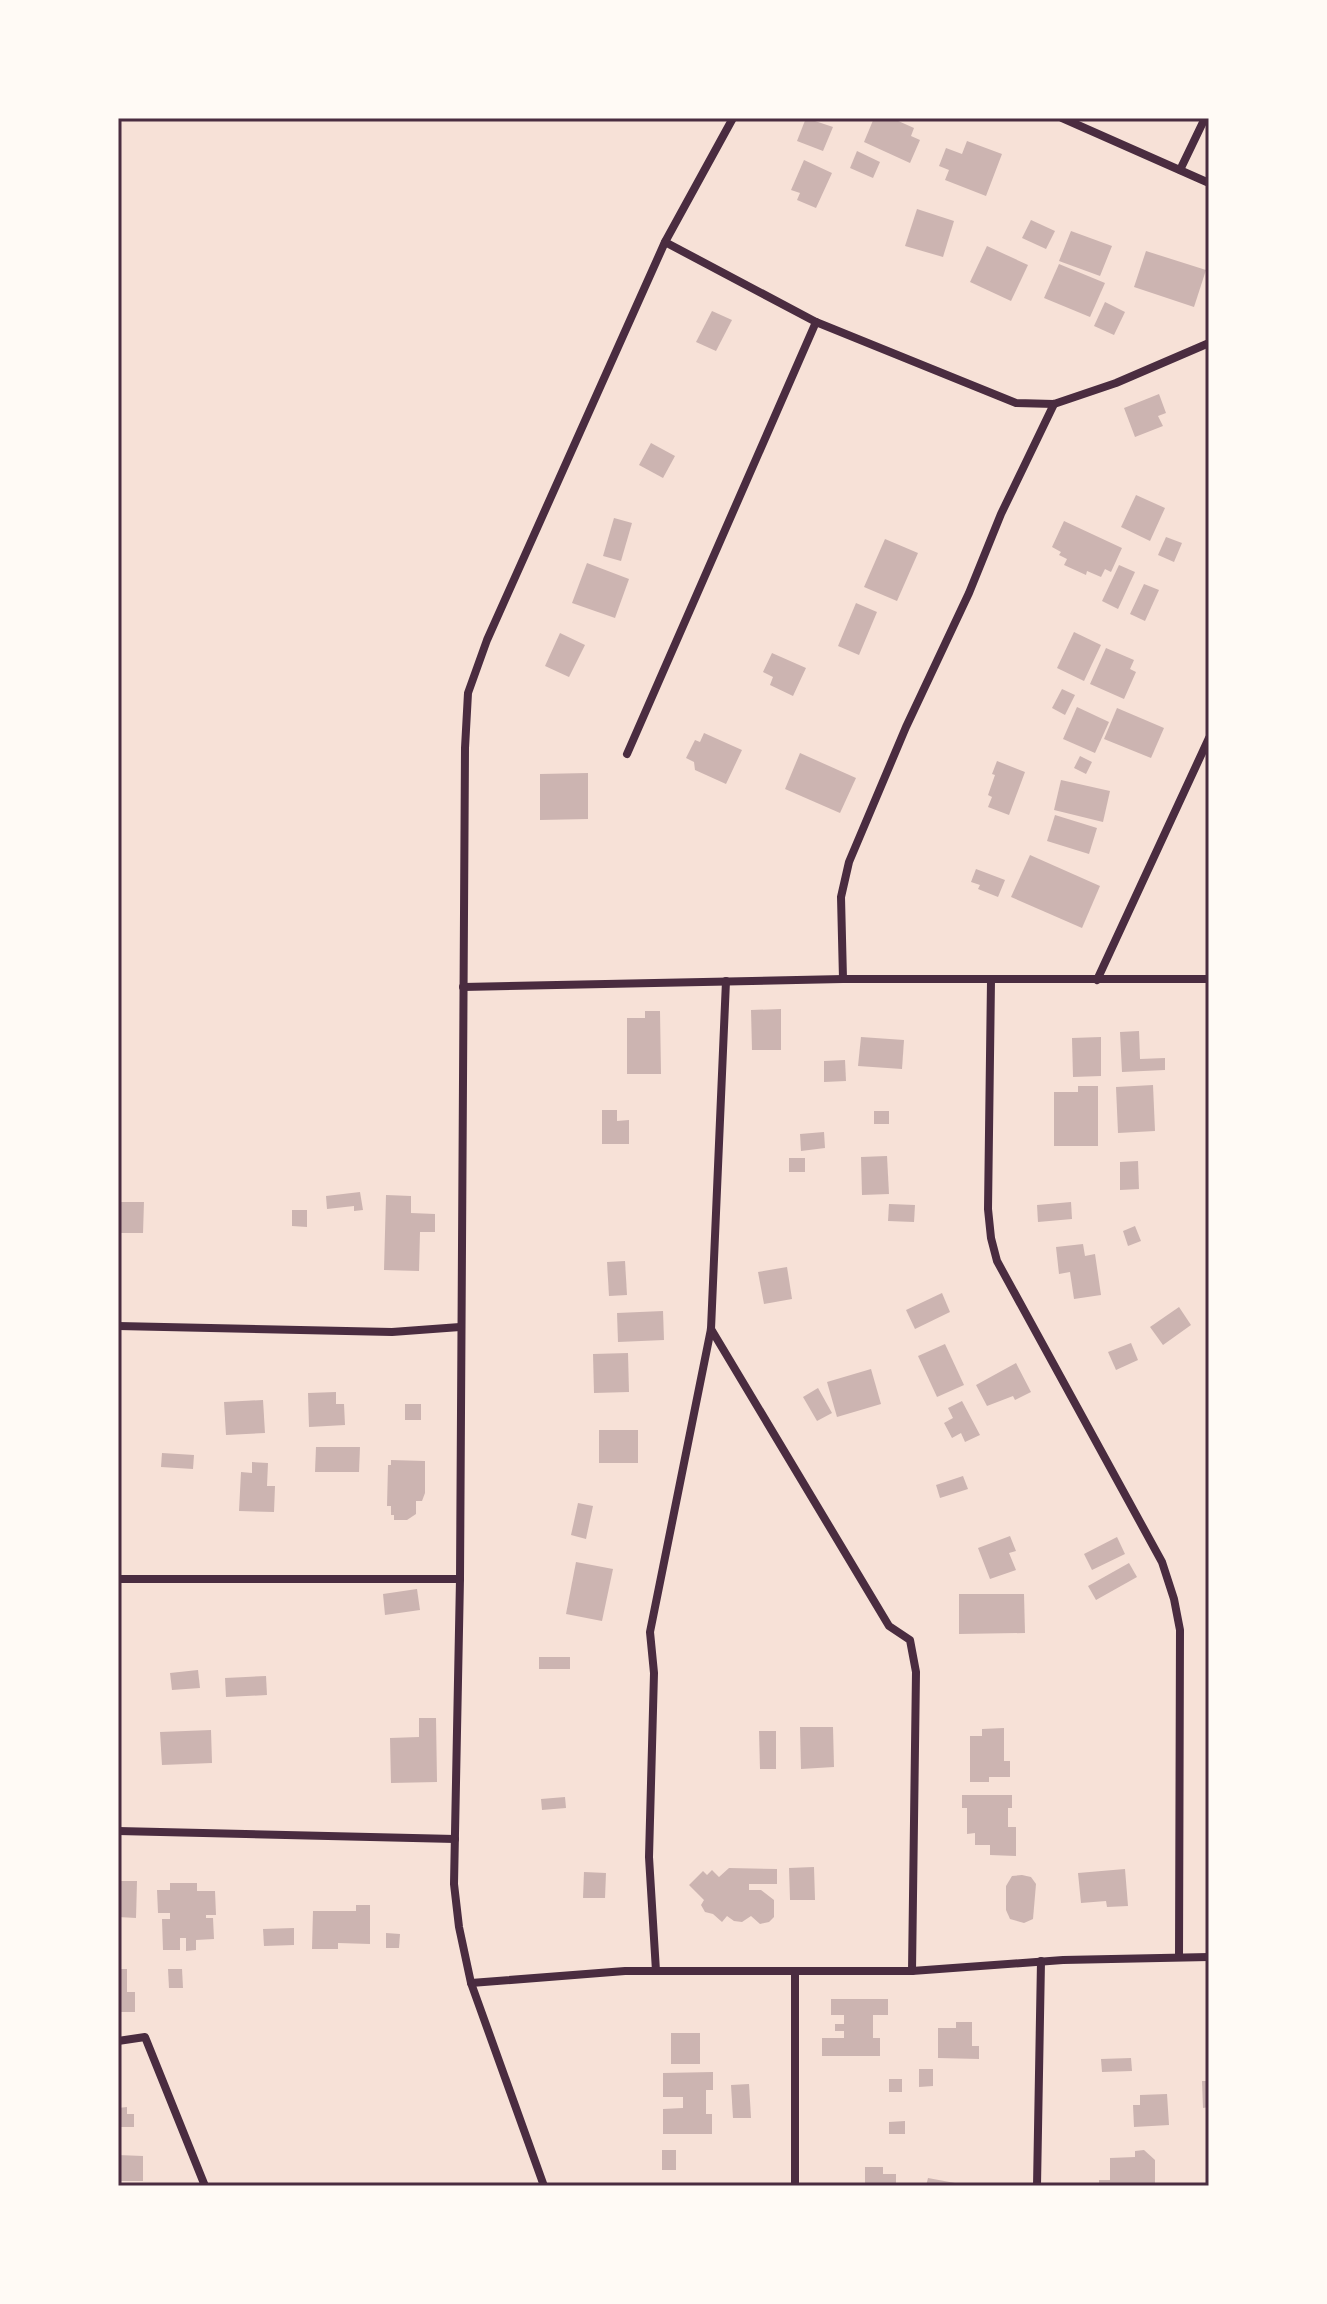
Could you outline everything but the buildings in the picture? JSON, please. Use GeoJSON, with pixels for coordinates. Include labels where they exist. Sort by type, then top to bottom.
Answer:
{"type":"FeatureCollection","features":[{"type":"Feature","properties":{"kind":"street"},"geometry":{"type":"LineString","coordinates":[[544,2186],[471,1983],[454,1884],[460,1579],[465,748],[468,693],[487,640],[665,242],[733,118]]}},
{"type":"Feature","properties":{"kind":"street"},"geometry":{"type":"LineString","coordinates":[[1062,118],[1209,183]]}},
{"type":"Feature","properties":{"kind":"street"},"geometry":{"type":"LineString","coordinates":[[1180,170],[1205,118]]}},
{"type":"Feature","properties":{"kind":"street"},"geometry":{"type":"LineString","coordinates":[[665,242],[816,322],[1016,403],[1054,404],[1116,383],[1209,343]]}},
{"type":"Feature","properties":{"kind":"street"},"geometry":{"type":"LineString","coordinates":[[627,754],[816,322]]}},
{"type":"Feature","properties":{"kind":"street"},"geometry":{"type":"LineString","coordinates":[[843,979],[841,897],[849,862],[1001,514],[1054,404]]}},
{"type":"Feature","properties":{"kind":"street"},"geometry":{"type":"LineString","coordinates":[[1097,980],[1209,738]]}},
{"type":"Feature","properties":{"kind":"street"},"geometry":{"type":"LineString","coordinates":[[463,987],[843,979],[1209,979]]}},
{"type":"Feature","properties":{"kind":"street"},"geometry":{"type":"LineString","coordinates":[[991,980],[988,1209],[997,1261],[1162,1562],[1180,1630],[1179,1957]]}},
{"type":"Feature","properties":{"kind":"street"},"geometry":{"type":"LineString","coordinates":[[656,1971],[649,1857],[654,1673],[650,1632],[711,1329],[726,981]]}},
{"type":"Feature","properties":{"kind":"street"},"geometry":{"type":"LineString","coordinates":[[118,1326],[392,1332],[460,1327]]}},
{"type":"Feature","properties":{"kind":"street"},"geometry":{"type":"LineString","coordinates":[[711,1329],[889,1626],[910,1640],[916,1672],[912,1971]]}},
{"type":"Feature","properties":{"kind":"street"},"geometry":{"type":"LineString","coordinates":[[118,1579],[460,1579]]}},
{"type":"Feature","properties":{"kind":"street"},"geometry":{"type":"LineString","coordinates":[[118,1831],[455,1839]]}},
{"type":"Feature","properties":{"kind":"street"},"geometry":{"type":"LineString","coordinates":[[471,1983],[656,1971],[912,1971],[1041,1961],[1209,1957]]}},
{"type":"Feature","properties":{"kind":"street"},"geometry":{"type":"LineString","coordinates":[[1037,2186],[1041,1961]]}},
{"type":"Feature","properties":{"kind":"street"},"geometry":{"type":"LineString","coordinates":[[795,1971],[795,2186]]}},
{"type":"Feature","properties":{"kind":"street"},"geometry":{"type":"LineString","coordinates":[[118,2041],[145,2037],[205,2186]]}}]}
